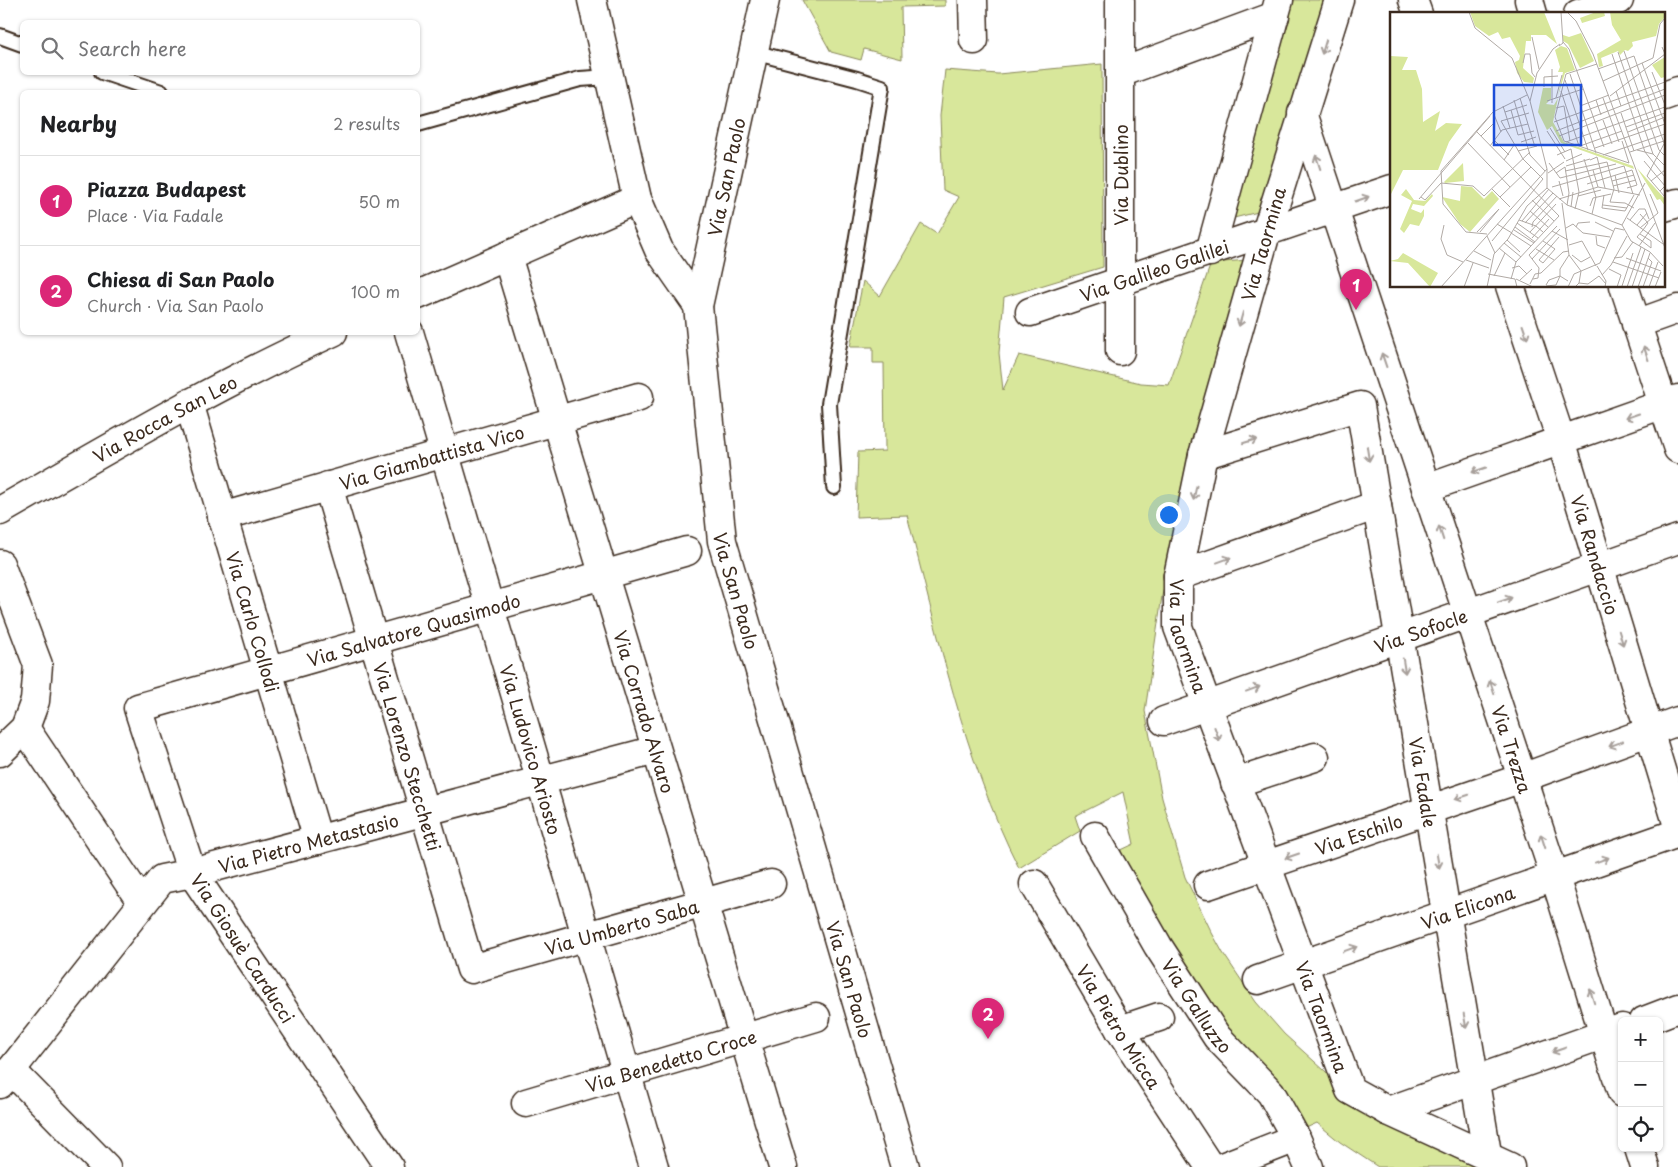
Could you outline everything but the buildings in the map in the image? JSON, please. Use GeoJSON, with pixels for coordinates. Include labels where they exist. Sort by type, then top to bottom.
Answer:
{"type":"FeatureCollection","features":[{"type":"Feature","properties":{"kind":"street"},"geometry":{"type":"LineString","coordinates":[[592,0],[637,199],[658,250],[698,306]]}},
{"type":"Feature","properties":{"kind":"street","name":"Via San Paolo"},"geometry":{"type":"LineString","coordinates":[[765,0],[698,306],[722,541],[905,1167]]}},
{"type":"Feature","properties":{"kind":"street"},"geometry":{"type":"LineString","coordinates":[[973,0],[974,40]]}},
{"type":"Feature","properties":{"kind":"street","name":"Via Dublino"},"geometry":{"type":"LineString","coordinates":[[1120,0],[1120,351]]}},
{"type":"Feature","properties":{"kind":"street","name":"Via Taormina"},"geometry":{"type":"LineString","coordinates":[[1339,0],[1302,113],[1266,233],[1203,455],[1178,576],[1178,627],[1350,1090],[1388,1111],[1499,1163]]}},
{"type":"Feature","properties":{"kind":"street"},"geometry":{"type":"LineString","coordinates":[[1584,12],[1619,0]]}},
{"type":"Feature","properties":{"kind":"street"},"geometry":{"type":"LineString","coordinates":[[1120,73],[1277,8]]}},
{"type":"Feature","properties":{"kind":"street"},"geometry":{"type":"LineString","coordinates":[[1210,252],[1277,8]]}},
{"type":"Feature","properties":{"kind":"street"},"geometry":{"type":"LineString","coordinates":[[1666,95],[1678,91]]}},
{"type":"Feature","properties":{"kind":"street"},"geometry":{"type":"LineString","coordinates":[[1302,113],[1334,209]]}},
{"type":"Feature","properties":{"kind":"street","name":"Via Galileo Galilei"},"geometry":{"type":"LineString","coordinates":[[1030,312],[1390,190]]}},
{"type":"Feature","properties":{"kind":"street"},"geometry":{"type":"LineString","coordinates":[[420,294],[637,199]]}},
{"type":"Feature","properties":{"kind":"street","name":"Via Trezza"},"geometry":{"type":"LineString","coordinates":[[1334,209],[1555,877],[1613,1031],[1618,1065]]}},
{"type":"Feature","properties":{"kind":"street","name":"Via Corrado Alvaro"},"geometry":{"type":"LineString","coordinates":[[507,256],[783,1167]]}},
{"type":"Feature","properties":{"kind":"street","name":"Via Randaccio"},"geometry":{"type":"LineString","coordinates":[[1511,288],[1561,440],[1678,826]]}},
{"type":"Feature","properties":{"kind":"street"},"geometry":{"type":"LineString","coordinates":[[1625,288],[1636,324],[1671,402],[1678,449]]}},
{"type":"Feature","properties":{"kind":"street"},"geometry":{"type":"LineString","coordinates":[[1636,324],[1678,309]]}},
{"type":"Feature","properties":{"kind":"street","name":"Via Rocca San Leo"},"geometry":{"type":"LineString","coordinates":[[0,511],[189,403],[327,335]]}},
{"type":"Feature","properties":{"kind":"street","name":"Via Ludovico Ariosto"},"geometry":{"type":"LineString","coordinates":[[410,335],[654,1167]]}},
{"type":"Feature","properties":{"kind":"street","name":"Via Giambattista Vico"},"geometry":{"type":"LineString","coordinates":[[222,517],[639,397]]}},
{"type":"Feature","properties":{"kind":"street"},"geometry":{"type":"LineString","coordinates":[[1426,488],[1671,402]]}},
{"type":"Feature","properties":{"kind":"street","name":"Via Carlo Collodi"},"geometry":{"type":"LineString","coordinates":[[189,403],[318,840]]}},
{"type":"Feature","properties":{"kind":"street","name":"Via Fadale"},"geometry":{"type":"LineString","coordinates":[[1203,455],[1360,406],[1475,1080],[1499,1163]]}},
{"type":"Feature","properties":{"kind":"street","name":"Via Lorenzo Stecchetti"},"geometry":{"type":"LineString","coordinates":[[328,486],[471,969]]}},
{"type":"Feature","properties":{"kind":"street"},"geometry":{"type":"LineString","coordinates":[[1178,576],[1377,505]]}},
{"type":"Feature","properties":{"kind":"street","name":"Via Sofocle"},"geometry":{"type":"LineString","coordinates":[[1164,721],[1678,539]]}},
{"type":"Feature","properties":{"kind":"street","name":"Via Salvatore Quasimodo"},"geometry":{"type":"LineString","coordinates":[[138,708],[687,551]]}},
{"type":"Feature","properties":{"kind":"street"},"geometry":{"type":"LineString","coordinates":[[0,564],[38,665],[35,702],[26,728],[0,752]]}},
{"type":"Feature","properties":{"kind":"street","name":"Via Giosuè Carducci"},"geometry":{"type":"LineString","coordinates":[[138,708],[192,873],[389,1167]]}},
{"type":"Feature","properties":{"kind":"street","name":"Via Eschilo"},"geometry":{"type":"LineString","coordinates":[[1208,885],[1429,808],[1522,778],[1678,721]]}},
{"type":"Feature","properties":{"kind":"street"},"geometry":{"type":"LineString","coordinates":[[26,728],[142,903]]}},
{"type":"Feature","properties":{"kind":"street","name":"Via Pietro Metastasio"},"geometry":{"type":"LineString","coordinates":[[6,1077],[162,878],[192,873],[656,750]]}},
{"type":"Feature","properties":{"kind":"street"},"geometry":{"type":"LineString","coordinates":[[1236,783],[1315,757]]}},
{"type":"Feature","properties":{"kind":"street","name":"Via Elicona"},"geometry":{"type":"LineString","coordinates":[[1258,980],[1678,833]]}},
{"type":"Feature","properties":{"kind":"street","name":"Via Galluzzo"},"geometry":{"type":"LineString","coordinates":[[1095,836],[1158,946],[1217,1037],[1271,1093],[1296,1138],[1309,1167]]}},
{"type":"Feature","properties":{"kind":"street","name":"Via Umberto Saba"},"geometry":{"type":"LineString","coordinates":[[471,969],[771,884]]}},
{"type":"Feature","properties":{"kind":"street","name":"Via Pietro Micca"},"geometry":{"type":"LineString","coordinates":[[1034,884],[1120,1030],[1210,1167]]}},
{"type":"Feature","properties":{"kind":"street"},"geometry":{"type":"LineString","coordinates":[[1654,1017],[1678,1008]]}},
{"type":"Feature","properties":{"kind":"street","name":"Via Benedetto Croce"},"geometry":{"type":"LineString","coordinates":[[526,1103],[816,1017]]}},
{"type":"Feature","properties":{"kind":"street"},"geometry":{"type":"LineString","coordinates":[[1120,1030],[1159,1017]]}},
{"type":"Feature","properties":{"kind":"street"},"geometry":{"type":"LineString","coordinates":[[1388,1111],[1613,1031]]}},
{"type":"Feature","properties":{"kind":"street"},"geometry":{"type":"LineString","coordinates":[[6,1077],[106,1167]]}},
{"type":"Feature","properties":{"kind":"street"},"geometry":{"type":"LineString","coordinates":[[1222,1167],[1296,1138]]}},
{"type":"Feature","properties":{"kind":"street"},"geometry":{"type":"LineString","coordinates":[[1640,1152],[1645,1167]]}},
{"type":"Feature","properties":{"kind":"lane"},"geometry":{"type":"LineString","coordinates":[[0,36],[20,43]]}},
{"type":"Feature","properties":{"kind":"lane"},"geometry":{"type":"LineString","coordinates":[[754,52],[882,87],[829,404],[834,487]]}},
{"type":"Feature","properties":{"kind":"lane"},"geometry":{"type":"LineString","coordinates":[[111,75],[154,90]]}},
{"type":"Feature","properties":{"kind":"lane"},"geometry":{"type":"LineString","coordinates":[[420,123],[580,79],[610,77]]}},
{"type":"Feature","properties":{"kind":"green space"},"geometry":{"type":"Polygon","coordinates":[[[802,0],[945,0],[945,6],[901,7],[902,59],[864,49],[861,60],[831,52],[802,0]]]}},
{"type":"Feature","properties":{"kind":"green space"},"geometry":{"type":"Polygon","coordinates":[[[1290,0],[1327,0],[1262,211],[1230,219],[1290,0]]]}},
{"type":"Feature","properties":{"kind":"green space"},"geometry":{"type":"Polygon","coordinates":[[[1102,64],[1103,267],[1004,297],[999,353],[1003,390],[1019,355],[1141,383],[1169,385],[1211,263],[1248,260],[1183,493],[1162,596],[1145,711],[1162,798],[1185,877],[1223,953],[1256,1002],[1284,1034],[1355,1098],[1484,1167],[1378,1167],[1340,1142],[1317,1123],[1306,1128],[1228,1036],[1208,1007],[1119,851],[1134,844],[1123,792],[1075,816],[1080,831],[1019,868],[999,826],[967,739],[941,650],[907,515],[856,517],[858,452],[885,451],[884,363],[873,363],[873,347],[850,347],[863,281],[880,296],[921,224],[937,234],[959,197],[943,190],[940,116],[945,70],[998,74],[1102,64]]]}},
{"type":"Feature","properties":{"kind":"place","name":"Piazza Budapest"},"geometry":{"type":"Point","coordinates":[1356,310]}},
{"type":"Feature","properties":{"kind":"place","name":"Chiesa di San Paolo"},"geometry":{"type":"Point","coordinates":[988,1039]}}]}
